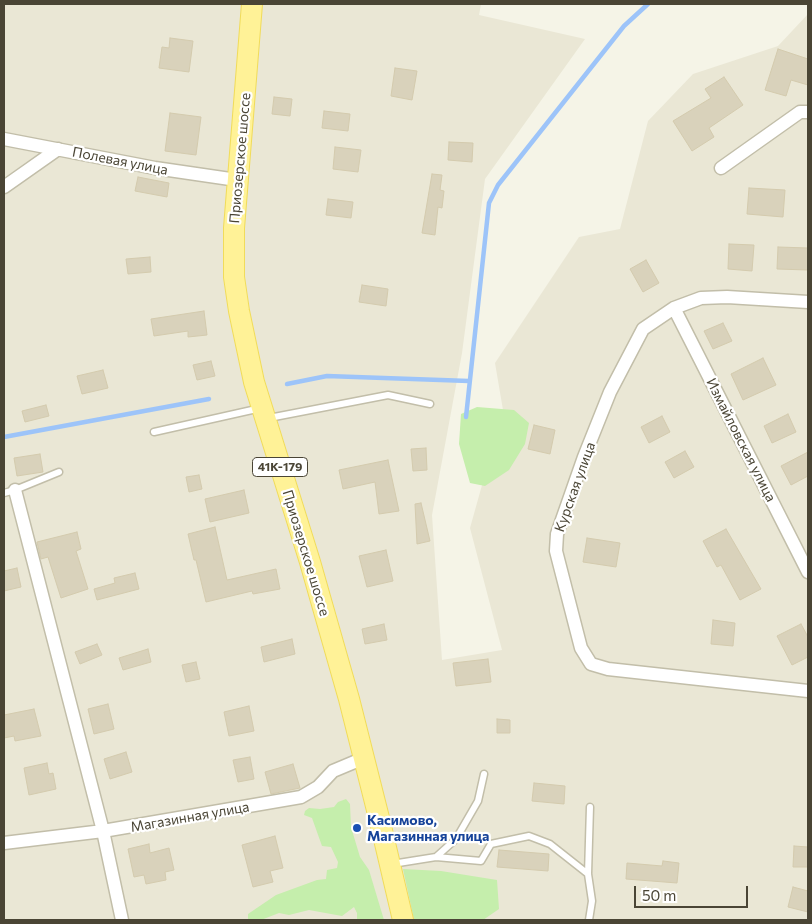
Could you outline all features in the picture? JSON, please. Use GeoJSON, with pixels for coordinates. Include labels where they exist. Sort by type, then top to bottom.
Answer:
{"type":"FeatureCollection","features":[{"type":"Feature","properties":{"kind":"main road","name":"Приозерское шоссе"},"geometry":{"type":"LineString","coordinates":[[252,4],[234,228],[234,277],[244,343],[310,562],[364,758],[403,920]]}},
{"type":"Feature","properties":{"kind":"street"},"geometry":{"type":"LineString","coordinates":[[720,168],[800,112],[808,112]]}},
{"type":"Feature","properties":{"kind":"street","name":"Полевая улица"},"geometry":{"type":"LineString","coordinates":[[4,138],[155,168],[238,180]]}},
{"type":"Feature","properties":{"kind":"street"},"geometry":{"type":"LineString","coordinates":[[4,187],[58,149]]}},
{"type":"Feature","properties":{"kind":"street","name":"Курская улица"},"geometry":{"type":"LineString","coordinates":[[808,302],[727,296],[701,298],[674,308],[644,330],[610,392],[584,457],[557,534],[556,551],[582,648],[591,664],[608,669],[808,691]]}},
{"type":"Feature","properties":{"kind":"street","name":"Измайловская улица"},"geometry":{"type":"LineString","coordinates":[[674,308],[808,572]]}},
{"type":"Feature","properties":{"kind":"street"},"geometry":{"type":"LineString","coordinates":[[10,491],[103,831],[122,920]]}},
{"type":"Feature","properties":{"kind":"street","name":"Магазинная улица"},"geometry":{"type":"LineString","coordinates":[[4,843],[103,831],[267,804],[301,796],[318,787],[333,771],[364,758]]}},
{"type":"Feature","properties":{"kind":"lane"},"geometry":{"type":"LineString","coordinates":[[154,432],[264,413],[388,395],[430,404]]}},
{"type":"Feature","properties":{"kind":"lane"},"geometry":{"type":"LineString","coordinates":[[10,491],[60,472]]}},
{"type":"Feature","properties":{"kind":"lane"},"geometry":{"type":"LineString","coordinates":[[436,857],[456,839],[478,801],[484,774]]}},
{"type":"Feature","properties":{"kind":"lane"},"geometry":{"type":"LineString","coordinates":[[589,920],[592,901],[588,874],[590,807]]}},
{"type":"Feature","properties":{"kind":"lane"},"geometry":{"type":"LineString","coordinates":[[391,864],[436,857],[481,860],[491,844],[529,836],[550,844],[588,874]]}},
{"type":"Feature","properties":{"kind":"shaded area"},"geometry":{"type":"Polygon","coordinates":[[[4,4],[481,4],[479,15],[585,39],[485,179],[462,353],[432,515],[442,660],[502,650],[470,528],[503,410],[495,363],[579,237],[620,229],[648,121],[693,74],[778,46],[808,14],[808,920],[4,920],[4,4]]]}},
{"type":"Feature","properties":{"kind":"green space"},"geometry":{"type":"Polygon","coordinates":[[[477,407],[514,410],[529,423],[525,444],[509,470],[485,486],[470,483],[459,444],[461,414],[477,407]]]}},
{"type":"Feature","properties":{"kind":"green space"},"geometry":{"type":"Polygon","coordinates":[[[346,799],[350,804],[351,827],[360,857],[369,870],[384,920],[357,920],[357,913],[354,907],[342,916],[309,910],[289,915],[279,913],[261,920],[248,919],[248,914],[276,895],[317,880],[326,879],[327,870],[337,868],[338,862],[331,847],[322,846],[312,818],[304,815],[305,811],[309,808],[334,807],[338,802],[346,799]]]}},
{"type":"Feature","properties":{"kind":"green space"},"geometry":{"type":"Polygon","coordinates":[[[403,869],[441,871],[497,880],[499,909],[483,920],[414,920],[403,869]]]}},
{"type":"Feature","properties":{"kind":"building"},"geometry":{"type":"Polygon","coordinates":[[[170,38],[193,41],[189,72],[159,68],[162,47],[169,48],[170,38]]]}},
{"type":"Feature","properties":{"kind":"building"},"geometry":{"type":"Polygon","coordinates":[[[778,49],[808,59],[808,85],[791,80],[786,96],[765,90],[778,49]]]}},
{"type":"Feature","properties":{"kind":"building"},"geometry":{"type":"Polygon","coordinates":[[[395,68],[417,71],[412,100],[391,96],[395,68]]]}},
{"type":"Feature","properties":{"kind":"building"},"geometry":{"type":"Polygon","coordinates":[[[724,77],[743,105],[709,128],[714,137],[692,151],[673,121],[711,98],[705,89],[724,77]]]}},
{"type":"Feature","properties":{"kind":"building"},"geometry":{"type":"Polygon","coordinates":[[[274,97],[292,99],[290,116],[272,114],[274,97]]]}},
{"type":"Feature","properties":{"kind":"building"},"geometry":{"type":"Polygon","coordinates":[[[324,111],[350,114],[348,131],[322,128],[324,111]]]}},
{"type":"Feature","properties":{"kind":"building"},"geometry":{"type":"Polygon","coordinates":[[[170,113],[201,117],[196,155],[165,151],[170,113]]]}},
{"type":"Feature","properties":{"kind":"building"},"geometry":{"type":"Polygon","coordinates":[[[449,142],[473,143],[472,162],[448,160],[449,142]]]}},
{"type":"Feature","properties":{"kind":"building"},"geometry":{"type":"Polygon","coordinates":[[[335,147],[361,150],[358,172],[333,169],[335,147]]]}},
{"type":"Feature","properties":{"kind":"building"},"geometry":{"type":"Polygon","coordinates":[[[432,174],[442,175],[440,190],[444,191],[442,208],[438,207],[435,235],[422,233],[432,174]]]}},
{"type":"Feature","properties":{"kind":"building"},"geometry":{"type":"Polygon","coordinates":[[[138,177],[169,183],[167,197],[135,191],[138,177]]]}},
{"type":"Feature","properties":{"kind":"building"},"geometry":{"type":"Polygon","coordinates":[[[749,188],[785,190],[783,217],[747,214],[749,188]]]}},
{"type":"Feature","properties":{"kind":"building"},"geometry":{"type":"Polygon","coordinates":[[[328,199],[353,202],[351,218],[326,215],[328,199]]]}},
{"type":"Feature","properties":{"kind":"building"},"geometry":{"type":"Polygon","coordinates":[[[729,244],[754,245],[752,271],[728,269],[729,244]]]}},
{"type":"Feature","properties":{"kind":"building"},"geometry":{"type":"Polygon","coordinates":[[[778,247],[808,248],[808,270],[777,269],[778,247]]]}},
{"type":"Feature","properties":{"kind":"building"},"geometry":{"type":"Polygon","coordinates":[[[150,257],[151,272],[128,274],[126,259],[150,257]]]}},
{"type":"Feature","properties":{"kind":"building"},"geometry":{"type":"Polygon","coordinates":[[[646,260],[659,283],[643,292],[630,269],[646,260]]]}},
{"type":"Feature","properties":{"kind":"building"},"geometry":{"type":"Polygon","coordinates":[[[362,285],[388,289],[386,306],[359,302],[362,285]]]}},
{"type":"Feature","properties":{"kind":"building"},"geometry":{"type":"Polygon","coordinates":[[[204,311],[207,335],[188,337],[188,331],[154,336],[151,319],[204,311]]]}},
{"type":"Feature","properties":{"kind":"building"},"geometry":{"type":"Polygon","coordinates":[[[723,323],[732,341],[713,349],[704,331],[723,323]]]}},
{"type":"Feature","properties":{"kind":"building"},"geometry":{"type":"Polygon","coordinates":[[[763,358],[776,385],[743,400],[731,374],[763,358]]]}},
{"type":"Feature","properties":{"kind":"building"},"geometry":{"type":"Polygon","coordinates":[[[211,361],[215,376],[197,380],[193,365],[211,361]]]}},
{"type":"Feature","properties":{"kind":"building"},"geometry":{"type":"Polygon","coordinates":[[[103,370],[108,388],[82,394],[77,376],[103,370]]]}},
{"type":"Feature","properties":{"kind":"building"},"geometry":{"type":"Polygon","coordinates":[[[46,405],[49,416],[25,422],[22,411],[46,405]]]}},
{"type":"Feature","properties":{"kind":"building"},"geometry":{"type":"Polygon","coordinates":[[[788,414],[796,432],[772,443],[764,426],[788,414]]]}},
{"type":"Feature","properties":{"kind":"building"},"geometry":{"type":"Polygon","coordinates":[[[662,416],[670,432],[649,443],[641,427],[662,416]]]}},
{"type":"Feature","properties":{"kind":"building"},"geometry":{"type":"Polygon","coordinates":[[[534,425],[555,430],[550,454],[528,449],[534,425]]]}},
{"type":"Feature","properties":{"kind":"building"},"geometry":{"type":"Polygon","coordinates":[[[426,448],[427,470],[413,471],[411,449],[426,448]]]}},
{"type":"Feature","properties":{"kind":"building"},"geometry":{"type":"Polygon","coordinates":[[[685,451],[694,467],[674,478],[665,462],[685,451]]]}},
{"type":"Feature","properties":{"kind":"building"},"geometry":{"type":"Polygon","coordinates":[[[808,452],[808,476],[791,485],[781,466],[808,452]]]}},
{"type":"Feature","properties":{"kind":"building"},"geometry":{"type":"Polygon","coordinates":[[[40,454],[43,472],[17,476],[14,458],[40,454]]]}},
{"type":"Feature","properties":{"kind":"building"},"geometry":{"type":"Polygon","coordinates":[[[388,460],[399,511],[379,514],[375,482],[343,489],[339,470],[388,460]]]}},
{"type":"Feature","properties":{"kind":"building"},"geometry":{"type":"Polygon","coordinates":[[[199,475],[202,489],[189,492],[186,477],[199,475]]]}},
{"type":"Feature","properties":{"kind":"building"},"geometry":{"type":"Polygon","coordinates":[[[244,490],[249,513],[210,522],[205,499],[244,490]]]}},
{"type":"Feature","properties":{"kind":"building"},"geometry":{"type":"Polygon","coordinates":[[[421,503],[430,541],[417,544],[415,504],[421,503]]]}},
{"type":"Feature","properties":{"kind":"building"},"geometry":{"type":"Polygon","coordinates":[[[215,527],[227,580],[276,569],[280,589],[253,594],[252,591],[206,602],[188,534],[215,527]]]}},
{"type":"Feature","properties":{"kind":"building"},"geometry":{"type":"Polygon","coordinates":[[[726,529],[761,589],[740,600],[721,565],[717,567],[703,541],[726,529]]]}},
{"type":"Feature","properties":{"kind":"building"},"geometry":{"type":"Polygon","coordinates":[[[77,532],[81,549],[76,551],[88,589],[61,598],[48,557],[41,559],[37,542],[77,532]]]}},
{"type":"Feature","properties":{"kind":"building"},"geometry":{"type":"Polygon","coordinates":[[[587,538],[620,543],[616,567],[583,562],[587,538]]]}},
{"type":"Feature","properties":{"kind":"building"},"geometry":{"type":"Polygon","coordinates":[[[386,550],[393,581],[367,587],[359,556],[386,550]]]}},
{"type":"Feature","properties":{"kind":"building"},"geometry":{"type":"Polygon","coordinates":[[[17,568],[21,587],[4,591],[4,571],[17,568]]]}},
{"type":"Feature","properties":{"kind":"building"},"geometry":{"type":"Polygon","coordinates":[[[135,573],[139,589],[97,600],[94,589],[115,583],[114,578],[135,573]]]}},
{"type":"Feature","properties":{"kind":"building"},"geometry":{"type":"Polygon","coordinates":[[[713,620],[735,623],[733,646],[711,644],[713,620]]]}},
{"type":"Feature","properties":{"kind":"building"},"geometry":{"type":"Polygon","coordinates":[[[384,624],[387,640],[365,644],[362,629],[384,624]]]}},
{"type":"Feature","properties":{"kind":"building"},"geometry":{"type":"Polygon","coordinates":[[[801,624],[808,637],[808,657],[792,665],[777,636],[801,624]]]}},
{"type":"Feature","properties":{"kind":"building"},"geometry":{"type":"Polygon","coordinates":[[[292,639],[295,654],[264,662],[261,647],[292,639]]]}},
{"type":"Feature","properties":{"kind":"building"},"geometry":{"type":"Polygon","coordinates":[[[97,644],[102,655],[80,664],[75,652],[97,644]]]}},
{"type":"Feature","properties":{"kind":"building"},"geometry":{"type":"Polygon","coordinates":[[[148,649],[151,662],[123,670],[119,658],[148,649]]]}},
{"type":"Feature","properties":{"kind":"building"},"geometry":{"type":"Polygon","coordinates":[[[488,659],[491,682],[456,686],[453,663],[488,659]]]}},
{"type":"Feature","properties":{"kind":"building"},"geometry":{"type":"Polygon","coordinates":[[[196,662],[200,679],[186,682],[182,665],[196,662]]]}},
{"type":"Feature","properties":{"kind":"building"},"geometry":{"type":"Polygon","coordinates":[[[108,704],[114,729],[94,734],[88,709],[108,704]]]}},
{"type":"Feature","properties":{"kind":"building"},"geometry":{"type":"Polygon","coordinates":[[[249,706],[254,731],[229,736],[224,712],[249,706]]]}},
{"type":"Feature","properties":{"kind":"building"},"geometry":{"type":"Polygon","coordinates":[[[34,709],[41,736],[15,741],[14,736],[4,738],[4,715],[34,709]]]}},
{"type":"Feature","properties":{"kind":"building"},"geometry":{"type":"Polygon","coordinates":[[[497,719],[510,720],[510,733],[497,733],[497,719]]]}},
{"type":"Feature","properties":{"kind":"building"},"geometry":{"type":"Polygon","coordinates":[[[126,752],[132,772],[110,779],[104,759],[126,752]]]}},
{"type":"Feature","properties":{"kind":"building"},"geometry":{"type":"Polygon","coordinates":[[[250,757],[254,779],[238,782],[233,760],[250,757]]]}},
{"type":"Feature","properties":{"kind":"building"},"geometry":{"type":"Polygon","coordinates":[[[47,763],[49,774],[53,773],[56,789],[29,795],[24,768],[47,763]]]}},
{"type":"Feature","properties":{"kind":"building"},"geometry":{"type":"Polygon","coordinates":[[[293,764],[300,788],[271,794],[265,772],[293,764]]]}},
{"type":"Feature","properties":{"kind":"building"},"geometry":{"type":"Polygon","coordinates":[[[534,783],[565,786],[564,804],[532,801],[534,783]]]}},
{"type":"Feature","properties":{"kind":"building"},"geometry":{"type":"Polygon","coordinates":[[[275,836],[283,868],[270,871],[273,882],[253,887],[242,845],[275,836]]]}},
{"type":"Feature","properties":{"kind":"building"},"geometry":{"type":"Polygon","coordinates":[[[149,844],[150,853],[169,848],[174,870],[165,872],[166,880],[146,884],[144,875],[134,877],[128,849],[149,844]]]}},
{"type":"Feature","properties":{"kind":"building"},"geometry":{"type":"Polygon","coordinates":[[[794,846],[808,847],[808,867],[793,867],[794,846]]]}},
{"type":"Feature","properties":{"kind":"building"},"geometry":{"type":"Polygon","coordinates":[[[499,850],[549,854],[548,871],[497,867],[499,850]]]}},
{"type":"Feature","properties":{"kind":"building"},"geometry":{"type":"Polygon","coordinates":[[[663,861],[679,863],[677,883],[626,879],[627,863],[662,866],[663,861]]]}},
{"type":"Feature","properties":{"kind":"building"},"geometry":{"type":"Polygon","coordinates":[[[793,887],[808,891],[808,912],[788,907],[793,887]]]}},
{"type":"Feature","properties":{"kind":"waterway"},"geometry":{"type":"LineString","coordinates":[[466,417],[489,203],[498,185],[624,26],[648,4]]}},
{"type":"Feature","properties":{"kind":"waterway"},"geometry":{"type":"LineString","coordinates":[[287,384],[327,376],[469,381]]}},
{"type":"Feature","properties":{"kind":"waterway"},"geometry":{"type":"LineString","coordinates":[[4,437],[209,399]]}},
{"type":"Feature","properties":{"kind":"place","name":"Касимово, Магазинная улица"},"geometry":{"type":"Point","coordinates":[357,828]}}]}
